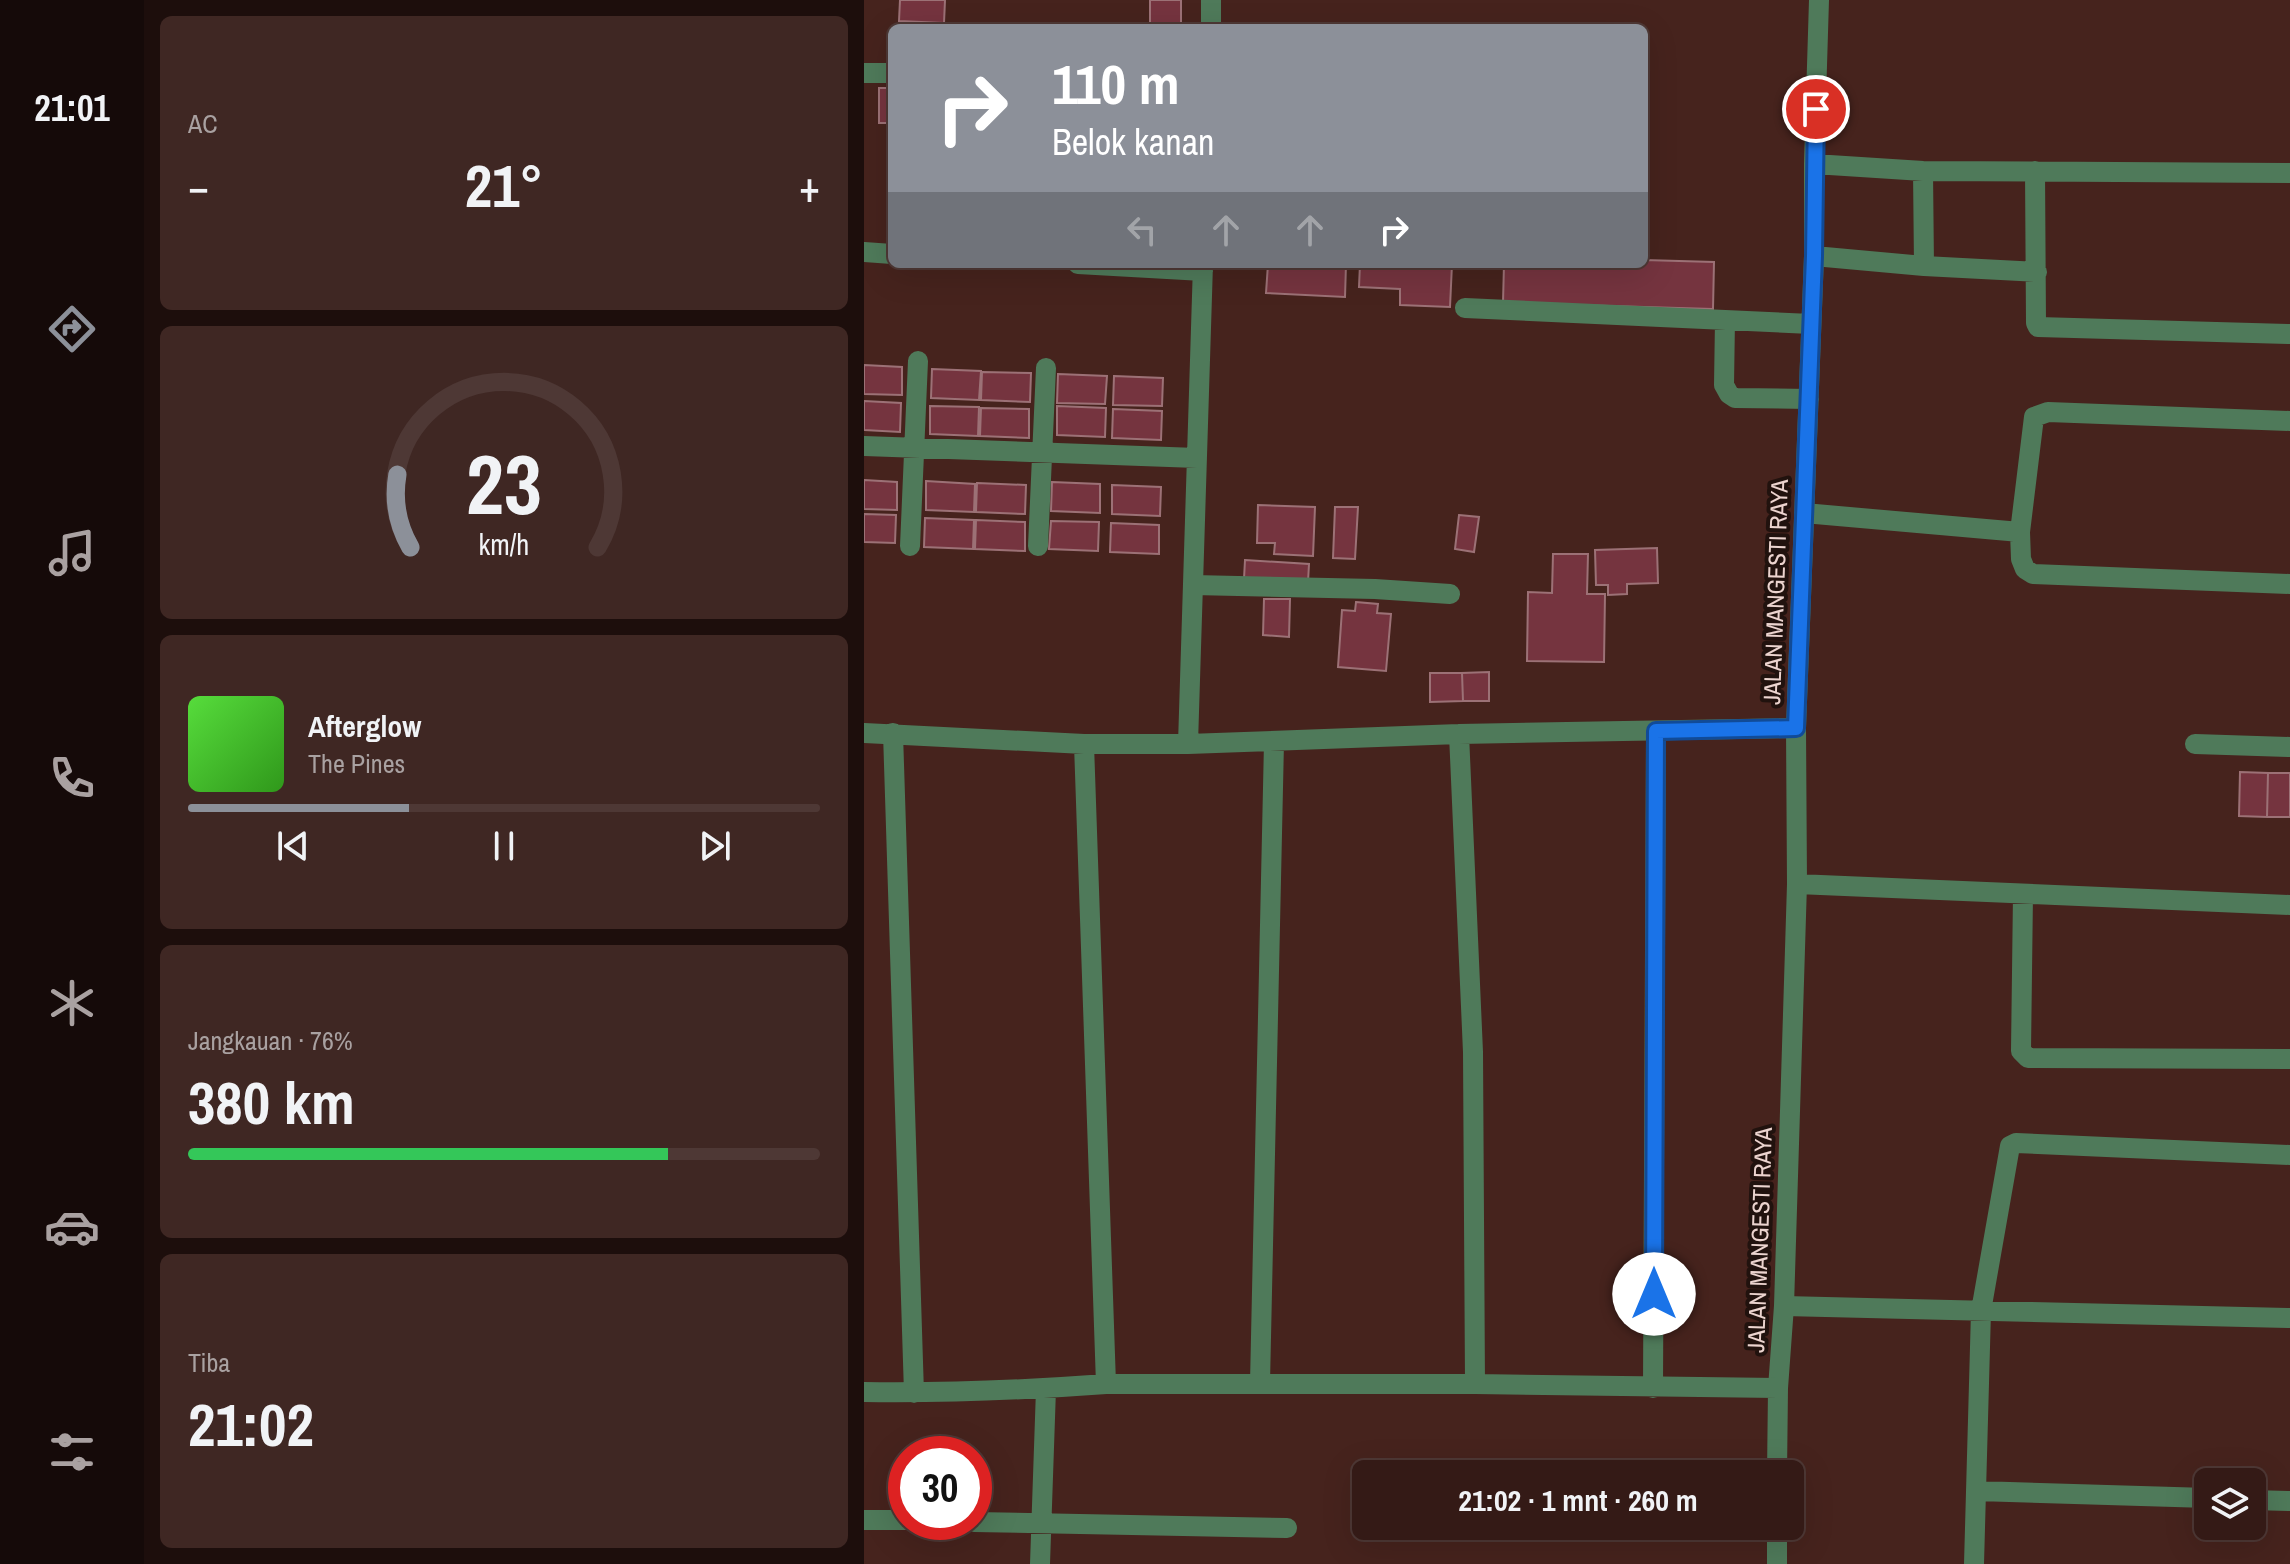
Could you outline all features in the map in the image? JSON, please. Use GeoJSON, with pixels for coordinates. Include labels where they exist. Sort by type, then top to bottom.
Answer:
{"type":"FeatureCollection","features":[{"type":"Feature","properties":{"kind":"street"},"geometry":{"type":"LineString","coordinates":[[1211,0],[1211,24]]}},
{"type":"Feature","properties":{"kind":"street","name":"JALAN MANGESTI RAYA"},"geometry":{"type":"LineString","coordinates":[[1777,1460],[1797,884],[1796,728],[1814,256],[1819,0]]}},
{"type":"Feature","properties":{"kind":"street"},"geometry":{"type":"LineString","coordinates":[[864,73],[888,73]]}},
{"type":"Feature","properties":{"kind":"street"},"geometry":{"type":"LineString","coordinates":[[1814,164],[1923,171],[2290,173]]}},
{"type":"Feature","properties":{"kind":"street"},"geometry":{"type":"LineString","coordinates":[[1923,171],[1924,266]]}},
{"type":"Feature","properties":{"kind":"street"},"geometry":{"type":"LineString","coordinates":[[2035,171],[2038,327],[2290,334]]}},
{"type":"Feature","properties":{"kind":"street"},"geometry":{"type":"LineString","coordinates":[[864,252],[888,254]]}},
{"type":"Feature","properties":{"kind":"street"},"geometry":{"type":"LineString","coordinates":[[1814,256],[2037,272]]}},
{"type":"Feature","properties":{"kind":"street"},"geometry":{"type":"LineString","coordinates":[[1188,744],[1203,268]]}},
{"type":"Feature","properties":{"kind":"street"},"geometry":{"type":"LineString","coordinates":[[1465,308],[1811,324]]}},
{"type":"Feature","properties":{"kind":"street"},"geometry":{"type":"LineString","coordinates":[[1725,320],[1724,385],[1729,394],[1735,398],[1809,399]]}},
{"type":"Feature","properties":{"kind":"street"},"geometry":{"type":"LineString","coordinates":[[910,546],[918,361]]}},
{"type":"Feature","properties":{"kind":"street"},"geometry":{"type":"LineString","coordinates":[[1038,546],[1046,368]]}},
{"type":"Feature","properties":{"kind":"street"},"geometry":{"type":"LineString","coordinates":[[2290,421],[2039,414],[2034,417],[2020,532],[2021,559],[2025,569],[2033,574],[2290,584]]}},
{"type":"Feature","properties":{"kind":"street"},"geometry":{"type":"LineString","coordinates":[[864,446],[1197,458]]}},
{"type":"Feature","properties":{"kind":"street"},"geometry":{"type":"LineString","coordinates":[[1804,513],[2020,532]]}},
{"type":"Feature","properties":{"kind":"street"},"geometry":{"type":"LineString","coordinates":[[1193,585],[1450,594]]}},
{"type":"Feature","properties":{"kind":"street"},"geometry":{"type":"LineString","coordinates":[[864,733],[1084,744],[1188,744],[1459,734],[1796,728]]}},
{"type":"Feature","properties":{"kind":"street"},"geometry":{"type":"LineString","coordinates":[[1653,1388],[1656,731]]}},
{"type":"Feature","properties":{"kind":"street"},"geometry":{"type":"LineString","coordinates":[[893,733],[914,1393]]}},
{"type":"Feature","properties":{"kind":"street"},"geometry":{"type":"LineString","coordinates":[[1459,734],[1473,1052],[1475,1384]]}},
{"type":"Feature","properties":{"kind":"street"},"geometry":{"type":"LineString","coordinates":[[1260,1383],[1274,742]]}},
{"type":"Feature","properties":{"kind":"street"},"geometry":{"type":"LineString","coordinates":[[1084,744],[1106,1384]]}},
{"type":"Feature","properties":{"kind":"street"},"geometry":{"type":"LineString","coordinates":[[2195,744],[2290,747]]}},
{"type":"Feature","properties":{"kind":"street"},"geometry":{"type":"LineString","coordinates":[[1797,884],[2290,905]]}},
{"type":"Feature","properties":{"kind":"street"},"geometry":{"type":"LineString","coordinates":[[2023,894],[2021,1051],[2028,1058],[2290,1059]]}},
{"type":"Feature","properties":{"kind":"street"},"geometry":{"type":"LineString","coordinates":[[1974,1564],[1981,1311],[2010,1146],[2290,1155]]}},
{"type":"Feature","properties":{"kind":"street"},"geometry":{"type":"LineString","coordinates":[[1784,1306],[2290,1318]]}},
{"type":"Feature","properties":{"kind":"street"},"geometry":{"type":"LineString","coordinates":[[864,1392],[1046,1389],[1106,1384],[1260,1383],[1778,1388]]}},
{"type":"Feature","properties":{"kind":"street"},"geometry":{"type":"LineString","coordinates":[[1040,1564],[1046,1389]]}},
{"type":"Feature","properties":{"kind":"street"},"geometry":{"type":"LineString","coordinates":[[1977,1491],[2194,1498]]}},
{"type":"Feature","properties":{"kind":"street"},"geometry":{"type":"LineString","coordinates":[[2266,1500],[2290,1501]]}},
{"type":"Feature","properties":{"kind":"street"},"geometry":{"type":"LineString","coordinates":[[864,1520],[888,1520]]}},
{"type":"Feature","properties":{"kind":"street"},"geometry":{"type":"LineString","coordinates":[[992,1522],[1287,1528]]}},
{"type":"Feature","properties":{"kind":"street"},"geometry":{"type":"LineString","coordinates":[[1777,1540],[1777,1564]]}},
{"type":"Feature","properties":{"kind":"building"},"geometry":{"type":"Polygon","coordinates":[[[900,0],[945,0],[944,23],[899,21],[900,0]]]}},
{"type":"Feature","properties":{"kind":"building"},"geometry":{"type":"Polygon","coordinates":[[[1150,0],[1181,0],[1181,24],[1150,24],[1150,0]]]}},
{"type":"Feature","properties":{"kind":"building"},"geometry":{"type":"Polygon","coordinates":[[[879,88],[888,88],[888,123],[879,123],[879,88]]]}},
{"type":"Feature","properties":{"kind":"building"},"geometry":{"type":"Polygon","coordinates":[[[1648,260],[1714,262],[1713,309],[1503,303],[1504,268],[1648,268],[1648,260]]]}},
{"type":"Feature","properties":{"kind":"building"},"geometry":{"type":"Polygon","coordinates":[[[1268,268],[1346,268],[1345,297],[1266,293],[1268,268]]]}},
{"type":"Feature","properties":{"kind":"building"},"geometry":{"type":"Polygon","coordinates":[[[1360,268],[1452,268],[1450,307],[1400,305],[1400,289],[1359,287],[1360,268]]]}},
{"type":"Feature","properties":{"kind":"building"},"geometry":{"type":"Polygon","coordinates":[[[864,365],[902,367],[902,395],[864,394],[864,365]]]}},
{"type":"Feature","properties":{"kind":"building"},"geometry":{"type":"Polygon","coordinates":[[[932,369],[981,371],[979,400],[931,398],[932,369]]]}},
{"type":"Feature","properties":{"kind":"building"},"geometry":{"type":"Polygon","coordinates":[[[982,372],[1031,373],[1030,402],[981,400],[982,372]]]}},
{"type":"Feature","properties":{"kind":"building"},"geometry":{"type":"Polygon","coordinates":[[[1058,374],[1107,376],[1105,404],[1057,403],[1058,374]]]}},
{"type":"Feature","properties":{"kind":"building"},"geometry":{"type":"Polygon","coordinates":[[[1114,376],[1163,378],[1162,406],[1113,405],[1114,376]]]}},
{"type":"Feature","properties":{"kind":"building"},"geometry":{"type":"Polygon","coordinates":[[[864,401],[901,403],[900,432],[864,430],[864,401]]]}},
{"type":"Feature","properties":{"kind":"building"},"geometry":{"type":"Polygon","coordinates":[[[930,406],[979,407],[978,436],[930,434],[930,406]]]}},
{"type":"Feature","properties":{"kind":"building"},"geometry":{"type":"Polygon","coordinates":[[[1057,406],[1106,408],[1105,437],[1057,435],[1057,406]]]}},
{"type":"Feature","properties":{"kind":"building"},"geometry":{"type":"Polygon","coordinates":[[[981,408],[1029,409],[1029,438],[980,436],[981,408]]]}},
{"type":"Feature","properties":{"kind":"building"},"geometry":{"type":"Polygon","coordinates":[[[1113,409],[1162,411],[1161,440],[1112,438],[1113,409]]]}},
{"type":"Feature","properties":{"kind":"building"},"geometry":{"type":"Polygon","coordinates":[[[864,480],[897,482],[897,510],[864,509],[864,480]]]}},
{"type":"Feature","properties":{"kind":"building"},"geometry":{"type":"Polygon","coordinates":[[[926,481],[975,484],[974,512],[926,510],[926,481]]]}},
{"type":"Feature","properties":{"kind":"building"},"geometry":{"type":"Polygon","coordinates":[[[1052,482],[1100,484],[1100,513],[1051,511],[1052,482]]]}},
{"type":"Feature","properties":{"kind":"building"},"geometry":{"type":"Polygon","coordinates":[[[977,483],[1026,485],[1025,514],[976,512],[977,483]]]}},
{"type":"Feature","properties":{"kind":"building"},"geometry":{"type":"Polygon","coordinates":[[[1112,485],[1161,487],[1160,516],[1112,514],[1112,485]]]}},
{"type":"Feature","properties":{"kind":"building"},"geometry":{"type":"Polygon","coordinates":[[[1258,505],[1315,507],[1313,556],[1274,554],[1275,543],[1257,543],[1258,505]]]}},
{"type":"Feature","properties":{"kind":"building"},"geometry":{"type":"Polygon","coordinates":[[[1335,507],[1358,507],[1355,559],[1333,558],[1335,507]]]}},
{"type":"Feature","properties":{"kind":"building"},"geometry":{"type":"Polygon","coordinates":[[[864,514],[896,515],[895,543],[864,542],[864,514]]]}},
{"type":"Feature","properties":{"kind":"building"},"geometry":{"type":"Polygon","coordinates":[[[1459,515],[1479,517],[1474,552],[1455,549],[1459,515]]]}},
{"type":"Feature","properties":{"kind":"building"},"geometry":{"type":"Polygon","coordinates":[[[925,518],[974,520],[973,549],[924,547],[925,518]]]}},
{"type":"Feature","properties":{"kind":"building"},"geometry":{"type":"Polygon","coordinates":[[[976,520],[1025,522],[1025,551],[975,549],[976,520]]]}},
{"type":"Feature","properties":{"kind":"building"},"geometry":{"type":"Polygon","coordinates":[[[1051,521],[1099,522],[1098,551],[1049,549],[1051,521]]]}},
{"type":"Feature","properties":{"kind":"building"},"geometry":{"type":"Polygon","coordinates":[[[1111,523],[1159,525],[1159,554],[1110,552],[1111,523]]]}},
{"type":"Feature","properties":{"kind":"building"},"geometry":{"type":"Polygon","coordinates":[[[1657,548],[1658,583],[1627,584],[1627,594],[1608,595],[1608,585],[1596,585],[1595,550],[1657,548]]]}},
{"type":"Feature","properties":{"kind":"building"},"geometry":{"type":"Polygon","coordinates":[[[1553,554],[1588,554],[1587,594],[1605,594],[1604,662],[1527,661],[1528,592],[1552,593],[1553,554]]]}},
{"type":"Feature","properties":{"kind":"building"},"geometry":{"type":"Polygon","coordinates":[[[1245,560],[1309,564],[1308,582],[1244,579],[1245,560]]]}},
{"type":"Feature","properties":{"kind":"building"},"geometry":{"type":"Polygon","coordinates":[[[1264,599],[1290,599],[1289,637],[1263,635],[1264,599]]]}},
{"type":"Feature","properties":{"kind":"building"},"geometry":{"type":"Polygon","coordinates":[[[1356,602],[1378,604],[1377,613],[1391,614],[1386,671],[1338,667],[1342,610],[1355,611],[1356,602]]]}},
{"type":"Feature","properties":{"kind":"building"},"geometry":{"type":"Polygon","coordinates":[[[1489,672],[1489,701],[1463,701],[1462,673],[1489,672]]]}},
{"type":"Feature","properties":{"kind":"building"},"geometry":{"type":"Polygon","coordinates":[[[1430,673],[1462,673],[1463,701],[1430,702],[1430,673]]]}},
{"type":"Feature","properties":{"kind":"building"},"geometry":{"type":"Polygon","coordinates":[[[2240,772],[2268,773],[2267,817],[2239,816],[2240,772]]]}},
{"type":"Feature","properties":{"kind":"building"},"geometry":{"type":"Polygon","coordinates":[[[2268,773],[2290,773],[2290,817],[2267,817],[2268,773]]]}},
{"type":"Feature","properties":{"kind":"route"},"geometry":{"type":"LineString","coordinates":[[1654,1294],[1656,731],[1796,728],[1814,256],[1816,109]]}}]}
